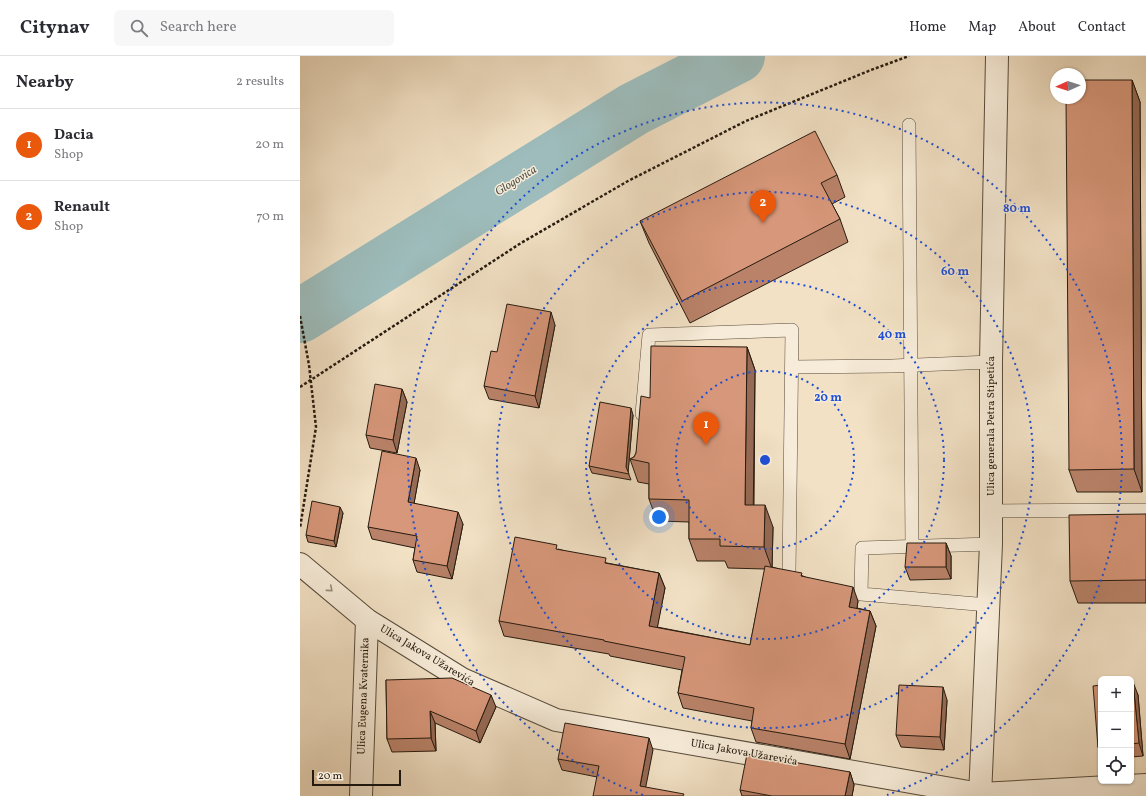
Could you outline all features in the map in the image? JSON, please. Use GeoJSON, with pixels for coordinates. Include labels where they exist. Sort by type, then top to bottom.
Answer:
{"type":"FeatureCollection","features":[{"type":"Feature","properties":{"kind":"street","name":"Ulica generala Petra Stipetića"},"geometry":{"type":"LineString","coordinates":[[980,795],[991,544],[991,362],[997,56]]}},
{"type":"Feature","properties":{"kind":"street","name":"Ulica Jakova Užarevića"},"geometry":{"type":"LineString","coordinates":[[300,564],[367,620],[462,679],[556,720],[980,795],[1146,785]]}},
{"type":"Feature","properties":{"kind":"street","name":"Ulica Eugena Kvaternika"},"geometry":{"type":"LineString","coordinates":[[361,796],[367,620]]}},
{"type":"Feature","properties":{"kind":"lane"},"geometry":{"type":"LineString","coordinates":[[909,125],[912,547]]}},
{"type":"Feature","properties":{"kind":"lane"},"geometry":{"type":"LineString","coordinates":[[641,428],[649,335],[792,330],[789,573]]}},
{"type":"Feature","properties":{"kind":"lane"},"geometry":{"type":"LineString","coordinates":[[792,367],[991,362]]}},
{"type":"Feature","properties":{"kind":"lane"},"geometry":{"type":"LineString","coordinates":[[990,511],[1146,510]]}},
{"type":"Feature","properties":{"kind":"lane"},"geometry":{"type":"LineString","coordinates":[[988,605],[861,594],[862,548],[991,544]]}},
{"type":"Feature","properties":{"kind":"path"},"geometry":{"type":"LineString","coordinates":[[300,387],[521,243],[628,181],[746,122],[871,70],[909,56]]}},
{"type":"Feature","properties":{"kind":"path"},"geometry":{"type":"LineString","coordinates":[[300,316],[309,365],[316,427],[300,528]]}},
{"type":"Feature","properties":{"kind":"building"},"geometry":{"type":"Polygon","coordinates":[[[1086,80],[1132,80],[1134,469],[1069,470],[1066,104],[1086,104],[1086,80]]]}},
{"type":"Feature","properties":{"kind":"building"},"geometry":{"type":"Polygon","coordinates":[[[815,131],[837,175],[821,183],[840,219],[682,301],[640,221],[815,131]]]}},
{"type":"Feature","properties":{"kind":"building"},"geometry":{"type":"Polygon","coordinates":[[[507,304],[551,312],[535,396],[484,386],[491,351],[497,352],[507,304]]]}},
{"type":"Feature","properties":{"kind":"building"},"geometry":{"type":"Polygon","coordinates":[[[651,346],[747,347],[745,505],[765,505],[764,547],[720,546],[720,539],[689,539],[689,500],[649,499],[649,463],[630,459],[634,457],[636,453],[641,396],[650,398],[651,346]]]}},
{"type":"Feature","properties":{"kind":"building"},"geometry":{"type":"Polygon","coordinates":[[[375,384],[402,389],[393,440],[366,435],[375,384]]]}},
{"type":"Feature","properties":{"kind":"building"},"geometry":{"type":"Polygon","coordinates":[[[600,402],[631,408],[626,467],[629,474],[589,466],[600,402]]]}},
{"type":"Feature","properties":{"kind":"building"},"geometry":{"type":"Polygon","coordinates":[[[382,451],[416,458],[408,502],[458,512],[447,566],[413,560],[417,536],[368,527],[382,451]]]}},
{"type":"Feature","properties":{"kind":"building"},"geometry":{"type":"Polygon","coordinates":[[[312,501],[340,507],[334,541],[306,535],[312,501]]]}},
{"type":"Feature","properties":{"kind":"building"},"geometry":{"type":"Polygon","coordinates":[[[1146,514],[1146,580],[1070,581],[1069,515],[1146,514]]]}},
{"type":"Feature","properties":{"kind":"building"},"geometry":{"type":"Polygon","coordinates":[[[515,537],[557,545],[556,549],[606,558],[605,563],[659,573],[649,626],[750,645],[765,566],[802,573],[801,576],[853,587],[849,607],[870,611],[845,744],[751,728],[754,708],[678,693],[685,657],[604,640],[499,621],[515,537]]]}},
{"type":"Feature","properties":{"kind":"building"},"geometry":{"type":"Polygon","coordinates":[[[907,543],[946,543],[946,567],[905,567],[907,543]]]}},
{"type":"Feature","properties":{"kind":"building"},"geometry":{"type":"Polygon","coordinates":[[[452,678],[491,695],[476,731],[430,711],[431,738],[387,739],[386,680],[452,678]]]}},
{"type":"Feature","properties":{"kind":"building"},"geometry":{"type":"Polygon","coordinates":[[[899,685],[943,687],[940,737],[896,735],[899,685]]]}},
{"type":"Feature","properties":{"kind":"building"},"geometry":{"type":"Polygon","coordinates":[[[1098,685],[1098,747],[1093,686],[1098,685]]]}},
{"type":"Feature","properties":{"kind":"building"},"geometry":{"type":"Polygon","coordinates":[[[1134,692],[1139,743],[1134,744],[1134,692]]]}},
{"type":"Feature","properties":{"kind":"building"},"geometry":{"type":"Polygon","coordinates":[[[565,723],[649,738],[640,786],[684,794],[683,796],[593,796],[599,766],[558,759],[565,723]]]}},
{"type":"Feature","properties":{"kind":"building"},"geometry":{"type":"Polygon","coordinates":[[[747,754],[850,772],[845,796],[772,796],[740,790],[747,754]]]}},
{"type":"Feature","properties":{"kind":"waterway","name":"Glogovica"},"geometry":{"type":"LineString","coordinates":[[300,316],[634,109],[738,56]]}},
{"type":"Feature","properties":{"kind":"place","name":"Renault"},"geometry":{"type":"Point","coordinates":[763,223]}},
{"type":"Feature","properties":{"kind":"place","name":"Dacia"},"geometry":{"type":"Point","coordinates":[706,445]}}]}
